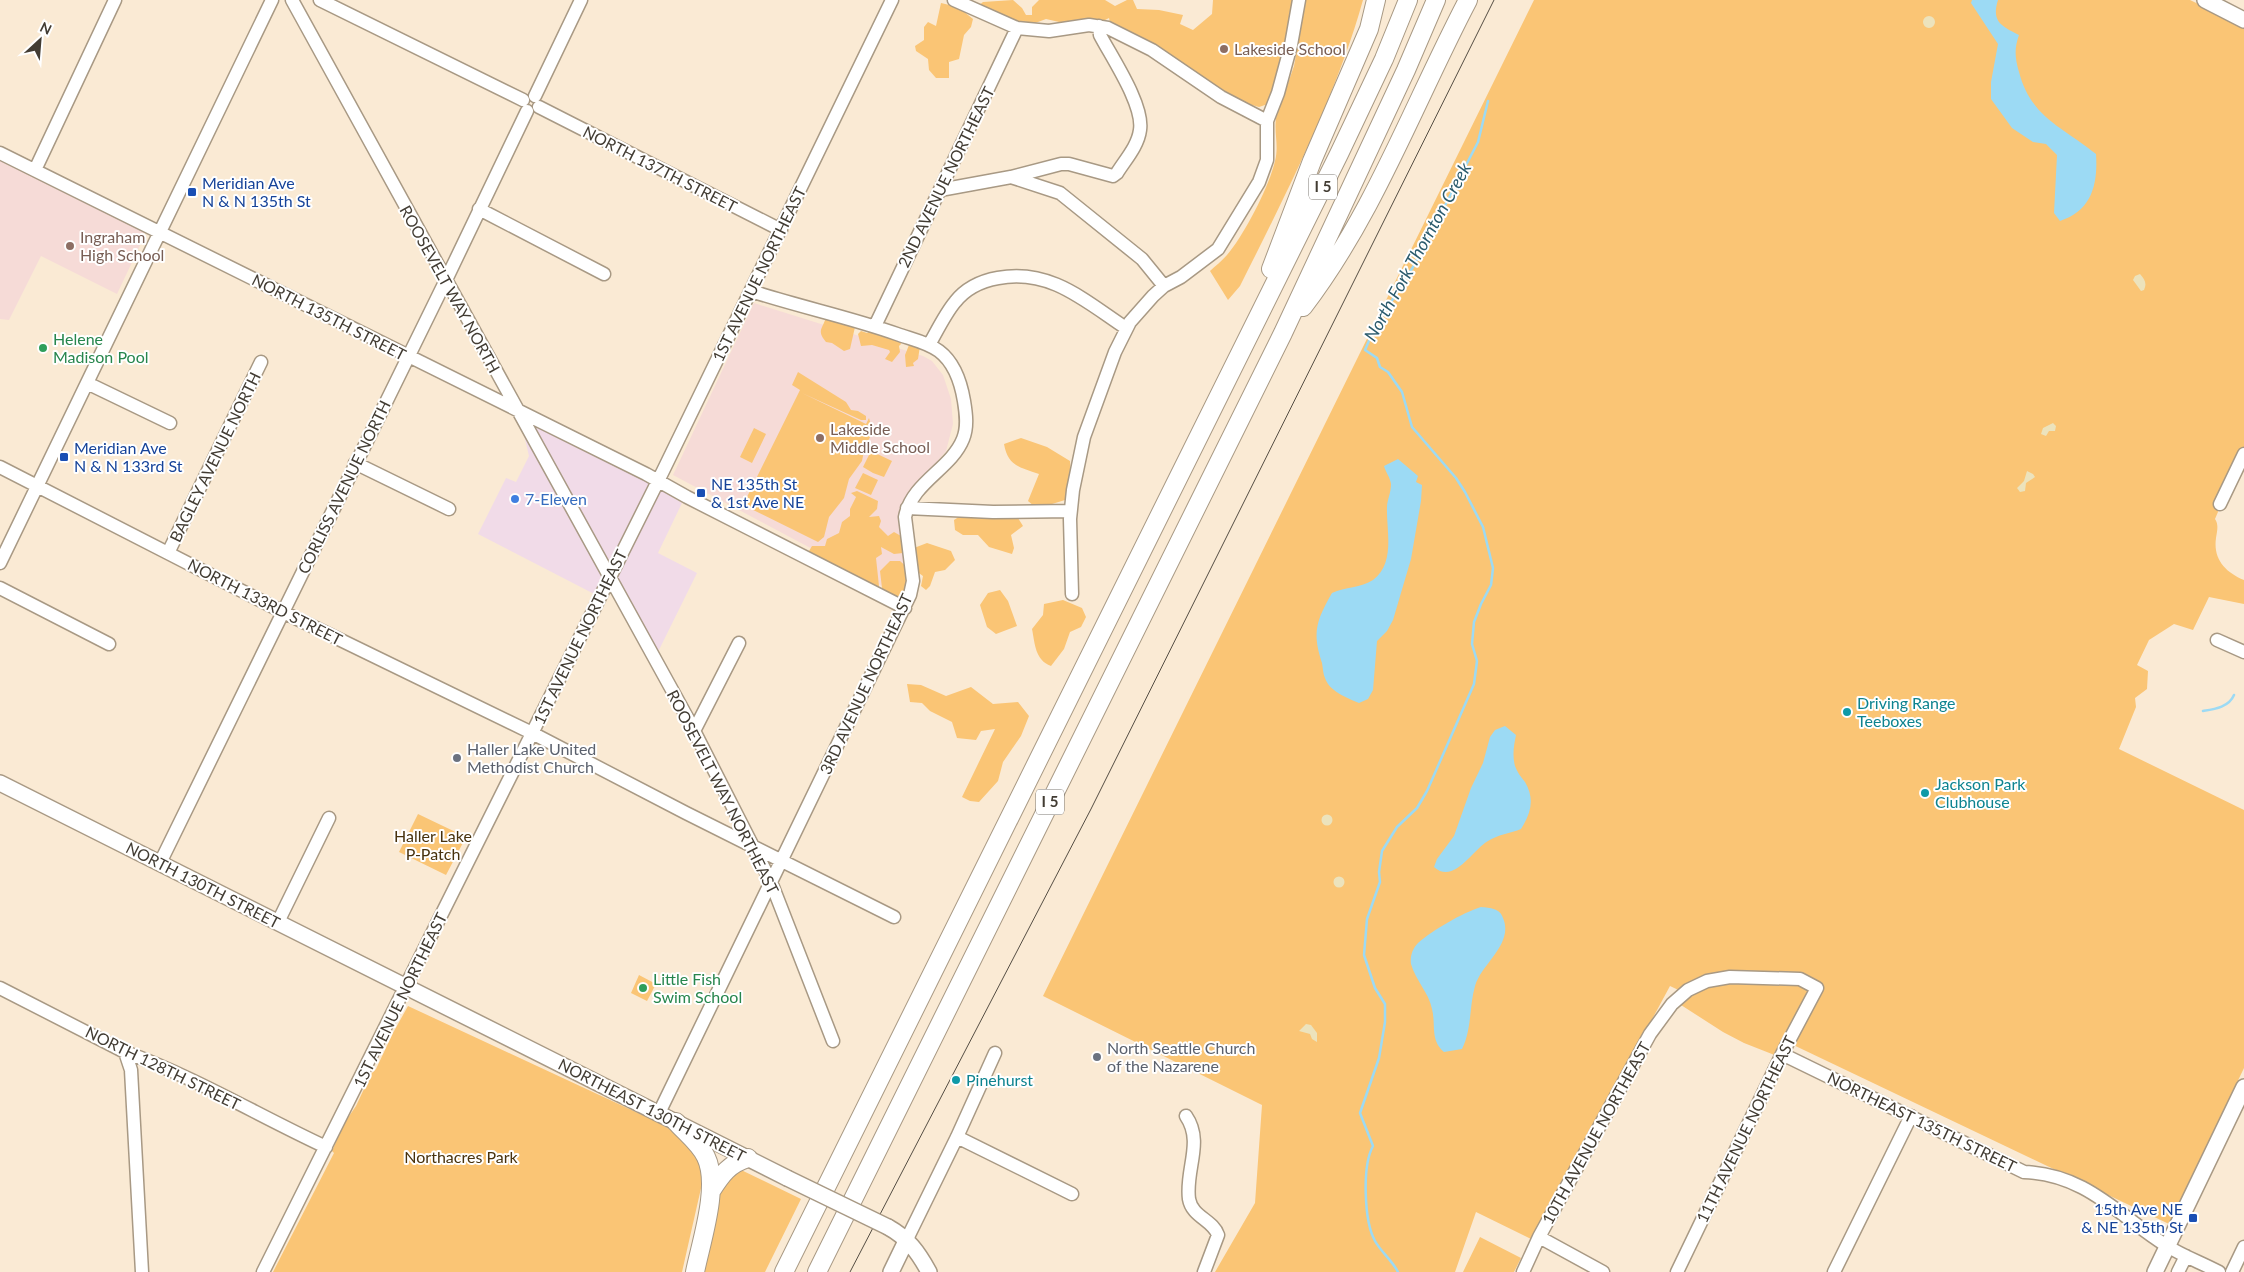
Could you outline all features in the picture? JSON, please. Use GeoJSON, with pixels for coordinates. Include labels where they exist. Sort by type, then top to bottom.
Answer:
{"type":"FeatureCollection","features":[{"type":"Feature","properties":{"kind":"highway"},"geometry":{"type":"LineString","coordinates":[[1231,372],[1312,161],[1368,29],[1376,0]]}},
{"type":"Feature","properties":{"kind":"highway","name":"I 5"},"geometry":{"type":"LineString","coordinates":[[784,1272],[1343,145],[1384,59],[1408,0]]}},
{"type":"Feature","properties":{"kind":"highway","name":"I 5"},"geometry":{"type":"LineString","coordinates":[[817,1272],[1283,333],[1406,70],[1436,0]]}},
{"type":"Feature","properties":{"kind":"highway"},"geometry":{"type":"LineString","coordinates":[[1283,333],[1318,287],[1363,215],[1468,0]]}},
{"type":"Feature","properties":{"kind":"highway"},"geometry":{"type":"LineString","coordinates":[[676,1122],[701,1148],[707,1158],[710,1170],[711,1191],[695,1272]]}},
{"type":"Feature","properties":{"kind":"highway"},"geometry":{"type":"LineString","coordinates":[[711,1191],[728,1167],[734,1162],[748,1158]]}},
{"type":"Feature","properties":{"kind":"main road"},"geometry":{"type":"LineString","coordinates":[[2206,0],[2244,20]]}},
{"type":"Feature","properties":{"kind":"main road","name":"NORTH 130TH STREET"},"geometry":{"type":"LineString","coordinates":[[0,783],[407,987]]}},
{"type":"Feature","properties":{"kind":"main road","name":"NORTHEAST 130TH STREET"},"geometry":{"type":"LineString","coordinates":[[407,987],[897,1233]]}},
{"type":"Feature","properties":{"kind":"main road"},"geometry":{"type":"LineString","coordinates":[[2155,1272],[2244,1087]]}},
{"type":"Feature","properties":{"kind":"main road"},"geometry":{"type":"LineString","coordinates":[[891,1272],[897,1233]]}},
{"type":"Feature","properties":{"kind":"main road"},"geometry":{"type":"LineString","coordinates":[[897,1233],[918,1251],[930,1272]]}},
{"type":"Feature","properties":{"kind":"street"},"geometry":{"type":"LineString","coordinates":[[35,170],[115,0]]}},
{"type":"Feature","properties":{"kind":"street"},"geometry":{"type":"LineString","coordinates":[[0,563],[272,0]]}},
{"type":"Feature","properties":{"kind":"street","name":"ROOSEVELT WAY NORTH"},"geometry":{"type":"LineString","coordinates":[[292,0],[445,282],[610,577]]}},
{"type":"Feature","properties":{"kind":"street","name":"NORTH 137TH STREET"},"geometry":{"type":"LineString","coordinates":[[320,0],[781,230]]}},
{"type":"Feature","properties":{"kind":"street","name":"CORLISS AVENUE NORTH"},"geometry":{"type":"LineString","coordinates":[[160,863],[581,0]]}},
{"type":"Feature","properties":{"kind":"street","name":"1ST AVENUE NORTHEAST"},"geometry":{"type":"LineString","coordinates":[[263,1272],[407,987],[752,291],[892,0]]}},
{"type":"Feature","properties":{"kind":"street"},"geometry":{"type":"LineString","coordinates":[[954,0],[1017,28],[1049,31],[1061,28],[1099,26],[1108,28],[1145,46],[1221,97],[1267,121]]}},
{"type":"Feature","properties":{"kind":"street"},"geometry":{"type":"LineString","coordinates":[[1072,594],[1070,511],[1079,457],[1086,431],[1115,352],[1126,328],[1144,306],[1164,286],[1181,278],[1210,257],[1226,239],[1263,175],[1267,160],[1267,121],[1276,100],[1291,45],[1300,0]]}},
{"type":"Feature","properties":{"kind":"street"},"geometry":{"type":"LineString","coordinates":[[940,190],[1012,177],[1061,164],[1069,164],[1107,176],[1117,173],[1135,145],[1141,128],[1138,106],[1100,35],[1099,26]]}},
{"type":"Feature","properties":{"kind":"street","name":"2ND AVENUE NORTHEAST"},"geometry":{"type":"LineString","coordinates":[[875,326],[1017,28]]}},
{"type":"Feature","properties":{"kind":"street","name":"NORTH 135TH STREET"},"geometry":{"type":"LineString","coordinates":[[0,153],[658,481]]}},
{"type":"Feature","properties":{"kind":"street"},"geometry":{"type":"LineString","coordinates":[[1012,177],[1067,197],[1142,259],[1164,286]]}},
{"type":"Feature","properties":{"kind":"street"},"geometry":{"type":"LineString","coordinates":[[479,209],[604,274]]}},
{"type":"Feature","properties":{"kind":"street"},"geometry":{"type":"LineString","coordinates":[[929,345],[955,302],[972,286],[988,280],[1010,276],[1035,276],[1056,284],[1081,297],[1126,328]]}},
{"type":"Feature","properties":{"kind":"street"},"geometry":{"type":"LineString","coordinates":[[752,291],[806,308],[875,326],[929,345],[946,358],[958,378],[965,407],[966,427],[960,445],[912,497],[907,508],[993,512],[1070,511]]}},
{"type":"Feature","properties":{"kind":"street","name":"BAGLEY AVENUE NORTH"},"geometry":{"type":"LineString","coordinates":[[168,553],[261,362]]}},
{"type":"Feature","properties":{"kind":"street"},"geometry":{"type":"LineString","coordinates":[[87,383],[170,423]]}},
{"type":"Feature","properties":{"kind":"street"},"geometry":{"type":"LineString","coordinates":[[2220,504],[2244,454]]}},
{"type":"Feature","properties":{"kind":"street"},"geometry":{"type":"LineString","coordinates":[[355,463],[450,509]]}},
{"type":"Feature","properties":{"kind":"street","name":"NORTH 133RD STREET"},"geometry":{"type":"LineString","coordinates":[[0,467],[283,612],[532,733],[894,916]]}},
{"type":"Feature","properties":{"kind":"street"},"geometry":{"type":"LineString","coordinates":[[658,481],[905,608]]}},
{"type":"Feature","properties":{"kind":"street","name":"3RD AVENUE NORTHEAST"},"geometry":{"type":"LineString","coordinates":[[659,1113],[905,608],[913,581],[905,517],[907,508]]}},
{"type":"Feature","properties":{"kind":"street","name":"ROOSEVELT WAY NORTHEAST"},"geometry":{"type":"LineString","coordinates":[[610,577],[754,846],[771,882],[833,1041]]}},
{"type":"Feature","properties":{"kind":"street"},"geometry":{"type":"LineString","coordinates":[[0,588],[110,644]]}},
{"type":"Feature","properties":{"kind":"street"},"geometry":{"type":"LineString","coordinates":[[2217,640],[2244,652]]}},
{"type":"Feature","properties":{"kind":"street"},"geometry":{"type":"LineString","coordinates":[[694,731],[739,643]]}},
{"type":"Feature","properties":{"kind":"street"},"geometry":{"type":"LineString","coordinates":[[278,922],[329,818]]}},
{"type":"Feature","properties":{"kind":"street","name":"10TH AVENUE NORTHEAST"},"geometry":{"type":"LineString","coordinates":[[1523,1272],[1539,1237],[1650,1034],[1678,999],[1688,990],[1707,981],[1730,977],[1800,979],[1817,988]]}},
{"type":"Feature","properties":{"kind":"street","name":"NORTH 128TH STREET"},"geometry":{"type":"LineString","coordinates":[[0,988],[125,1052],[196,1083],[326,1147]]}},
{"type":"Feature","properties":{"kind":"street","name":"11TH AVENUE NORTHEAST"},"geometry":{"type":"LineString","coordinates":[[1677,1272],[1782,1054],[1817,988]]}},
{"type":"Feature","properties":{"kind":"street"},"geometry":{"type":"LineString","coordinates":[[125,1052],[131,1070],[142,1272]]}},
{"type":"Feature","properties":{"kind":"street"},"geometry":{"type":"LineString","coordinates":[[897,1233],[957,1137],[995,1052]]}},
{"type":"Feature","properties":{"kind":"street","name":"NORTHEAST 135TH STREET"},"geometry":{"type":"LineString","coordinates":[[1782,1054],[2024,1172],[2061,1177],[2101,1197],[2168,1246],[2218,1272]]}},
{"type":"Feature","properties":{"kind":"street"},"geometry":{"type":"LineString","coordinates":[[1186,1116],[1192,1126],[1194,1137],[1189,1195],[1190,1204],[1198,1216],[1218,1232],[1216,1244],[1204,1272]]}},
{"type":"Feature","properties":{"kind":"street"},"geometry":{"type":"LineString","coordinates":[[1834,1272],[1911,1116]]}},
{"type":"Feature","properties":{"kind":"street"},"geometry":{"type":"LineString","coordinates":[[957,1137],[1072,1194]]}},
{"type":"Feature","properties":{"kind":"street"},"geometry":{"type":"LineString","coordinates":[[1539,1237],[1603,1272]]}},
{"type":"Feature","properties":{"kind":"street"},"geometry":{"type":"LineString","coordinates":[[2232,1272],[2244,1247]]}},
{"type":"Feature","properties":{"kind":"street"},"geometry":{"type":"LineString","coordinates":[[2178,1272],[2186,1256]]}},
{"type":"Feature","properties":{"kind":"shaded area","name":"Ingraham High School"},"geometry":{"type":"Polygon","coordinates":[[[0,161],[144,232],[144,237],[117,294],[41,256],[9,320],[0,319],[0,161]]]}},
{"type":"Feature","properties":{"kind":"shaded area","name":"Lakeside Middle School"},"geometry":{"type":"Polygon","coordinates":[[[754,303],[923,356],[932,361],[943,375],[951,399],[953,424],[946,451],[911,492],[907,567],[897,594],[673,475],[754,303]]]}},
{"type":"Feature","properties":{"kind":"shaded area"},"geometry":{"type":"Polygon","coordinates":[[[518,410],[682,503],[658,553],[697,573],[654,660],[610,578],[600,597],[478,534],[506,478],[516,482],[529,456],[518,410]]]}},
{"type":"Feature","properties":{"kind":"green space","name":"Lakeside School"},"geometry":{"type":"Polygon","coordinates":[[[1013,0],[1022,8],[1026,15],[1032,15],[1032,7],[1039,0],[1105,0],[1115,6],[1127,0],[1133,0],[1137,9],[1159,10],[1183,15],[1180,24],[1193,30],[1212,14],[1213,0],[1294,0],[1287,40],[1277,79],[1268,104],[1259,107],[1245,103],[1207,81],[1190,68],[1111,27],[1109,18],[1101,22],[1068,24],[1046,19],[1030,25],[1008,20],[978,6],[983,2],[1013,0]]]}},
{"type":"Feature","properties":{"kind":"green space"},"geometry":{"type":"Polygon","coordinates":[[[1306,0],[1363,0],[1339,73],[1308,146],[1240,286],[1228,300],[1210,271],[1227,255],[1241,236],[1262,197],[1272,172],[1277,150],[1276,118],[1294,66],[1306,0]]]}},
{"type":"Feature","properties":{"kind":"green space"},"geometry":{"type":"Polygon","coordinates":[[[1534,0],[2190,0],[2244,26],[2244,450],[2215,519],[2217,526],[2216,552],[2226,569],[2244,580],[2244,604],[2209,597],[2193,630],[2174,624],[2149,640],[2137,665],[2148,671],[2147,689],[2135,698],[2136,707],[2119,749],[2244,810],[2244,1068],[2169,1224],[1785,1041],[1777,1056],[1744,1043],[1681,1005],[1691,996],[1670,986],[1533,1240],[1476,1212],[1455,1272],[1215,1272],[1255,1203],[1262,1105],[1043,996],[1534,0]]]}},
{"type":"Feature","properties":{"kind":"green space"},"geometry":{"type":"Polygon","coordinates":[[[941,3],[958,7],[973,19],[971,27],[964,35],[959,59],[949,62],[949,78],[936,78],[929,70],[928,59],[916,51],[915,46],[924,40],[924,27],[928,22],[936,26],[941,3]]]}},
{"type":"Feature","properties":{"kind":"green space"},"geometry":{"type":"Polygon","coordinates":[[[826,317],[851,323],[855,327],[850,349],[844,351],[832,343],[826,342],[823,338],[821,329],[826,317]]]}},
{"type":"Feature","properties":{"kind":"green space"},"geometry":{"type":"Polygon","coordinates":[[[861,331],[867,333],[871,331],[900,340],[900,352],[892,362],[885,359],[890,352],[889,350],[872,345],[861,346],[858,334],[861,331]]]}},
{"type":"Feature","properties":{"kind":"green space"},"geometry":{"type":"Polygon","coordinates":[[[915,343],[920,346],[918,359],[913,363],[914,366],[906,367],[905,355],[909,345],[915,343]]]}},
{"type":"Feature","properties":{"kind":"green space"},"geometry":{"type":"Polygon","coordinates":[[[798,372],[846,402],[851,410],[858,411],[866,416],[866,420],[861,420],[802,393],[866,424],[869,418],[873,432],[865,446],[862,461],[849,479],[844,498],[829,517],[824,537],[818,542],[743,505],[800,390],[792,385],[798,372]]]}},
{"type":"Feature","properties":{"kind":"green space"},"geometry":{"type":"Polygon","coordinates":[[[754,428],[766,434],[752,463],[740,457],[754,428]]]}},
{"type":"Feature","properties":{"kind":"green space"},"geometry":{"type":"Polygon","coordinates":[[[1021,438],[1047,447],[1070,461],[1071,478],[1065,500],[1034,506],[1028,501],[1039,474],[1016,465],[1008,457],[1004,444],[1021,438]]]}},
{"type":"Feature","properties":{"kind":"green space"},"geometry":{"type":"Polygon","coordinates":[[[871,451],[892,461],[884,477],[863,467],[871,451]]]}},
{"type":"Feature","properties":{"kind":"green space"},"geometry":{"type":"Polygon","coordinates":[[[863,473],[878,480],[871,495],[855,488],[863,473]]]}},
{"type":"Feature","properties":{"kind":"green space"},"geometry":{"type":"Polygon","coordinates":[[[857,491],[878,501],[877,509],[869,517],[879,516],[881,521],[879,527],[888,536],[894,532],[901,536],[904,545],[903,553],[894,554],[881,547],[882,554],[876,558],[879,586],[874,590],[810,556],[809,551],[812,546],[825,546],[827,539],[839,533],[842,522],[850,516],[850,509],[856,497],[851,493],[857,491]]]}},
{"type":"Feature","properties":{"kind":"green space"},"geometry":{"type":"Polygon","coordinates":[[[965,513],[1018,518],[1023,526],[1011,535],[1014,548],[1012,554],[989,547],[978,535],[963,535],[955,530],[954,520],[965,513]]]}},
{"type":"Feature","properties":{"kind":"green space"},"geometry":{"type":"Polygon","coordinates":[[[927,543],[951,551],[955,560],[945,570],[935,572],[930,586],[926,590],[921,586],[923,576],[916,571],[914,548],[927,543]]]}},
{"type":"Feature","properties":{"kind":"green space"},"geometry":{"type":"Polygon","coordinates":[[[890,561],[900,561],[909,569],[909,587],[901,596],[889,596],[882,588],[880,571],[890,561]]]}},
{"type":"Feature","properties":{"kind":"green space"},"geometry":{"type":"Polygon","coordinates":[[[1000,590],[1008,601],[1017,626],[996,634],[987,627],[980,605],[988,593],[1000,590]]]}},
{"type":"Feature","properties":{"kind":"green space"},"geometry":{"type":"Polygon","coordinates":[[[1063,600],[1082,608],[1086,617],[1081,627],[1070,632],[1064,649],[1051,666],[1039,656],[1032,629],[1043,615],[1044,604],[1063,600]]]}},
{"type":"Feature","properties":{"kind":"green space"},"geometry":{"type":"Polygon","coordinates":[[[907,684],[921,685],[946,696],[971,687],[993,704],[1018,702],[1029,716],[1021,736],[1003,762],[998,781],[979,802],[970,801],[962,797],[995,729],[981,731],[976,740],[957,738],[952,722],[930,711],[922,703],[910,702],[907,684]]]}},
{"type":"Feature","properties":{"kind":"green space","name":"Haller Lake P-Patch"},"geometry":{"type":"Polygon","coordinates":[[[418,814],[466,837],[446,875],[399,852],[418,814]]]}},
{"type":"Feature","properties":{"kind":"green space","name":"Little Fish Swim School"},"geometry":{"type":"Polygon","coordinates":[[[639,975],[656,984],[647,1001],[631,993],[639,975]]]}},
{"type":"Feature","properties":{"kind":"green space","name":"Northacres Park"},"geometry":{"type":"Polygon","coordinates":[[[408,1006],[653,1120],[671,1130],[698,1153],[704,1175],[682,1272],[273,1272],[334,1153],[332,1151],[345,1122],[356,1106],[408,1006]]]}},
{"type":"Feature","properties":{"kind":"green space"},"geometry":{"type":"Polygon","coordinates":[[[737,1168],[801,1199],[765,1272],[702,1272],[720,1186],[737,1168]]]}},
{"type":"Feature","properties":{"kind":"green space"},"geometry":{"type":"Polygon","coordinates":[[[1480,1237],[1521,1258],[1514,1272],[1463,1272],[1480,1237]]]}},
{"type":"Feature","properties":{"kind":"sand"},"geometry":{"type":"Polygon","coordinates":[[[1927,16],[1931,16],[1935,22],[1931,28],[1927,28],[1923,24],[1923,20],[1927,16]]]}},
{"type":"Feature","properties":{"kind":"sand"},"geometry":{"type":"Polygon","coordinates":[[[2140,274],[2145,283],[2144,290],[2141,291],[2133,280],[2135,276],[2140,274]]]}},
{"type":"Feature","properties":{"kind":"sand"},"geometry":{"type":"Polygon","coordinates":[[[2053,423],[2056,426],[2055,431],[2049,431],[2046,436],[2041,434],[2043,428],[2053,423]]]}},
{"type":"Feature","properties":{"kind":"sand"},"geometry":{"type":"Polygon","coordinates":[[[2027,471],[2035,477],[2026,483],[2025,491],[2020,492],[2017,488],[2024,481],[2027,471]]]}},
{"type":"Feature","properties":{"kind":"sand"},"geometry":{"type":"Polygon","coordinates":[[[1327,814],[1333,820],[1327,826],[1321,820],[1327,814]]]}},
{"type":"Feature","properties":{"kind":"sand"},"geometry":{"type":"Polygon","coordinates":[[[1339,876],[1345,882],[1339,888],[1333,882],[1339,876]]]}},
{"type":"Feature","properties":{"kind":"sand"},"geometry":{"type":"Polygon","coordinates":[[[1306,1024],[1311,1025],[1317,1033],[1317,1042],[1312,1039],[1310,1034],[1299,1031],[1306,1024]]]}},
{"type":"Feature","properties":{"kind":"water"},"geometry":{"type":"Polygon","coordinates":[[[1972,0],[1998,0],[1996,7],[1997,18],[2003,26],[2019,35],[2016,49],[2017,62],[2024,88],[2031,100],[2050,120],[2096,154],[2096,176],[2091,195],[2079,211],[2060,221],[2054,213],[2057,155],[2046,144],[2033,142],[2012,128],[1991,99],[1991,82],[1998,44],[1971,3],[1972,0]]]}},
{"type":"Feature","properties":{"kind":"water"},"geometry":{"type":"Polygon","coordinates":[[[1398,459],[1418,476],[1416,482],[1422,485],[1421,501],[1411,559],[1393,620],[1387,631],[1377,641],[1373,690],[1368,699],[1359,703],[1339,694],[1327,683],[1317,643],[1317,627],[1332,593],[1368,583],[1380,573],[1385,565],[1388,545],[1387,504],[1391,484],[1384,466],[1398,459]]]}},
{"type":"Feature","properties":{"kind":"water"},"geometry":{"type":"Polygon","coordinates":[[[1505,726],[1516,735],[1513,754],[1514,762],[1528,788],[1531,800],[1527,817],[1521,829],[1492,839],[1482,845],[1456,869],[1449,872],[1441,871],[1434,867],[1437,859],[1454,836],[1471,788],[1483,763],[1490,737],[1495,730],[1505,726]]]}},
{"type":"Feature","properties":{"kind":"water"},"geometry":{"type":"Polygon","coordinates":[[[1481,907],[1500,912],[1505,927],[1504,936],[1501,945],[1484,969],[1475,986],[1469,1026],[1462,1049],[1444,1052],[1435,1037],[1430,1003],[1411,964],[1412,953],[1418,943],[1448,922],[1481,907]]]}},
{"type":"Feature","properties":{"kind":"waterway","name":"North Fork Thornton Creek"},"geometry":{"type":"LineString","coordinates":[[1398,1272],[1375,1241],[1368,1221],[1366,1180],[1369,1155],[1373,1146],[1360,1113],[1379,1058],[1385,1022],[1385,1004],[1375,988],[1364,955],[1367,919],[1380,882],[1379,872],[1382,851],[1397,827],[1417,808],[1427,791],[1474,684],[1477,661],[1472,644],[1474,622],[1491,585],[1493,568],[1483,527],[1465,492],[1456,478],[1412,427],[1402,392],[1388,372],[1380,367],[1377,358],[1365,350],[1374,329],[1413,267],[1478,142],[1488,101]]}},
{"type":"Feature","properties":{"kind":"waterway"},"geometry":{"type":"LineString","coordinates":[[2203,711],[2225,705],[2234,695]]}},
{"type":"Feature","properties":{"kind":"tram line"},"geometry":{"type":"LineString","coordinates":[[850,1272],[1091,809],[1494,0]]}},
{"type":"Feature","properties":{"kind":"place","name":"Lakeside School"},"geometry":{"type":"Point","coordinates":[1224,49]}},
{"type":"Feature","properties":{"kind":"place","name":"Meridian Ave N & N 135th St"},"geometry":{"type":"Point","coordinates":[192,192]}},
{"type":"Feature","properties":{"kind":"place","name":"Ingraham High School"},"geometry":{"type":"Point","coordinates":[70,246]}},
{"type":"Feature","properties":{"kind":"place","name":"Helene Madison Pool"},"geometry":{"type":"Point","coordinates":[43,348]}},
{"type":"Feature","properties":{"kind":"place","name":"Lakeside Middle School"},"geometry":{"type":"Point","coordinates":[820,438]}},
{"type":"Feature","properties":{"kind":"place","name":"Meridian Ave N & N 133rd St"},"geometry":{"type":"Point","coordinates":[64,457]}},
{"type":"Feature","properties":{"kind":"place","name":"NE 135th St & 1st Ave NE"},"geometry":{"type":"Point","coordinates":[701,493]}},
{"type":"Feature","properties":{"kind":"place","name":"7-Eleven"},"geometry":{"type":"Point","coordinates":[515,499]}},
{"type":"Feature","properties":{"kind":"place","name":"Driving Range Teeboxes"},"geometry":{"type":"Point","coordinates":[1847,712]}},
{"type":"Feature","properties":{"kind":"place","name":"Haller Lake United Methodist Church"},"geometry":{"type":"Point","coordinates":[457,758]}},
{"type":"Feature","properties":{"kind":"place","name":"Jackson Park Clubhouse"},"geometry":{"type":"Point","coordinates":[1925,793]}},
{"type":"Feature","properties":{"kind":"place","name":"Little Fish Swim School"},"geometry":{"type":"Point","coordinates":[643,988]}},
{"type":"Feature","properties":{"kind":"place","name":"North Seattle Church of the Nazarene"},"geometry":{"type":"Point","coordinates":[1097,1057]}},
{"type":"Feature","properties":{"kind":"place","name":"Pinehurst"},"geometry":{"type":"Point","coordinates":[956,1080]}},
{"type":"Feature","properties":{"kind":"place","name":"15th Ave NE & NE 135th St"},"geometry":{"type":"Point","coordinates":[2193,1218]}}]}
